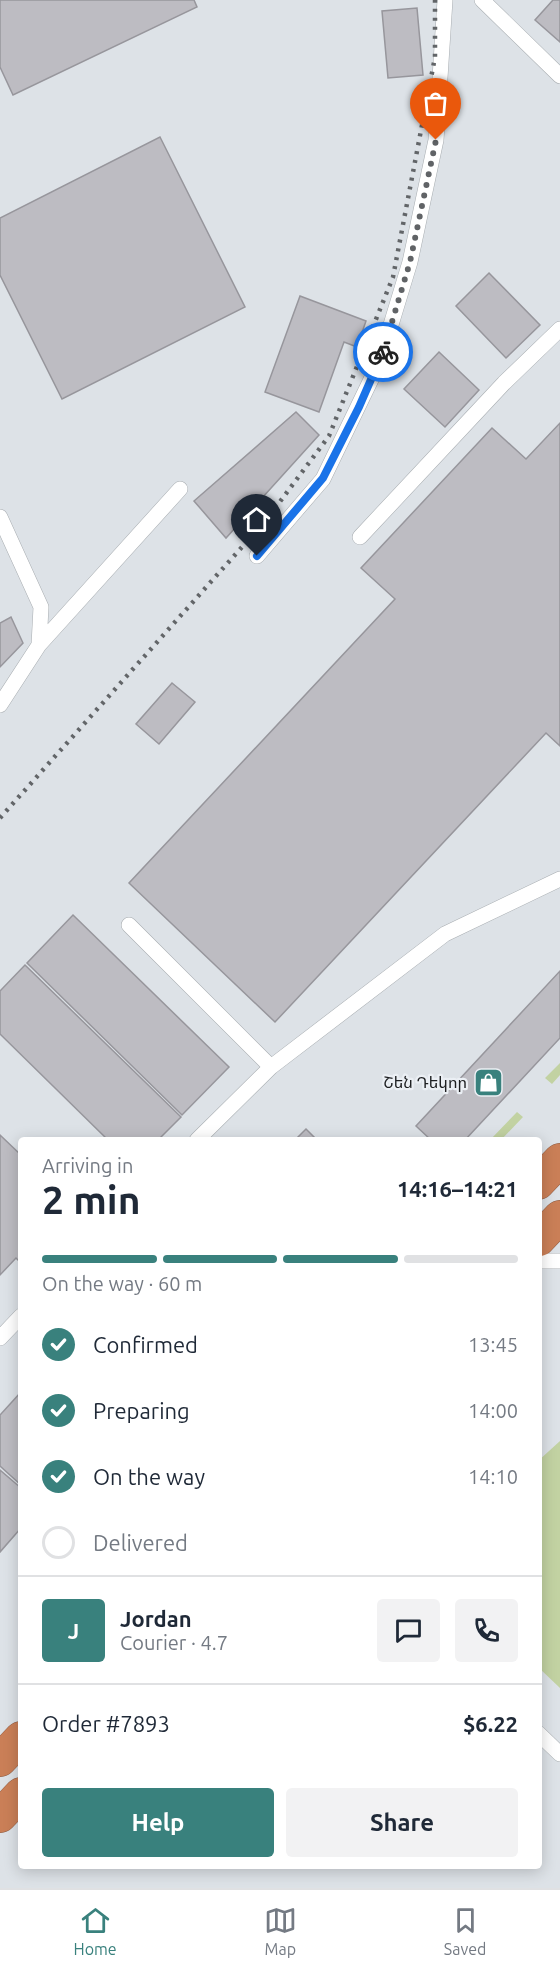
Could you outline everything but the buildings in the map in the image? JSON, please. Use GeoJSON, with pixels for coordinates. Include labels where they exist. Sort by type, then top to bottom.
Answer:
{"type":"FeatureCollection","features":[{"type":"Feature","properties":{"kind":"highway"},"geometry":{"type":"LineString","coordinates":[[542,1179],[560,1160]]}},
{"type":"Feature","properties":{"kind":"highway"},"geometry":{"type":"LineString","coordinates":[[542,1236],[560,1217]]}},
{"type":"Feature","properties":{"kind":"highway"},"geometry":{"type":"LineString","coordinates":[[0,1760],[18,1741]]}},
{"type":"Feature","properties":{"kind":"lane"},"geometry":{"type":"LineString","coordinates":[[257,556],[323,478],[380,361],[410,262],[436,140],[445,0]]}},
{"type":"Feature","properties":{"kind":"lane"},"geometry":{"type":"LineString","coordinates":[[482,0],[560,76]]}},
{"type":"Feature","properties":{"kind":"lane"},"geometry":{"type":"LineString","coordinates":[[360,537],[504,383],[560,329]]}},
{"type":"Feature","properties":{"kind":"lane"},"geometry":{"type":"LineString","coordinates":[[0,705],[39,645],[180,489]]}},
{"type":"Feature","properties":{"kind":"lane"},"geometry":{"type":"LineString","coordinates":[[0,517],[41,607],[39,645]]}},
{"type":"Feature","properties":{"kind":"lane"},"geometry":{"type":"LineString","coordinates":[[200,1137],[270,1067],[445,934],[560,879]]}},
{"type":"Feature","properties":{"kind":"lane"},"geometry":{"type":"LineString","coordinates":[[129,925],[270,1067]]}},
{"type":"Feature","properties":{"kind":"lane"},"geometry":{"type":"LineString","coordinates":[[542,1261],[560,1261]]}},
{"type":"Feature","properties":{"kind":"lane"},"geometry":{"type":"LineString","coordinates":[[0,1338],[18,1319]]}},
{"type":"Feature","properties":{"kind":"lane"},"geometry":{"type":"LineString","coordinates":[[542,1737],[560,1754]]}},
{"type":"Feature","properties":{"kind":"green space"},"geometry":{"type":"Polygon","coordinates":[[[560,1063],[560,1075],[552,1084],[545,1078],[560,1063]]]}},
{"type":"Feature","properties":{"kind":"green space"},"geometry":{"type":"Polygon","coordinates":[[[517,1112],[523,1117],[504,1137],[493,1137],[517,1112]]]}},
{"type":"Feature","properties":{"kind":"green space"},"geometry":{"type":"Polygon","coordinates":[[[560,1441],[560,1688],[542,1671],[542,1457],[560,1441]]]}},
{"type":"Feature","properties":{"kind":"railway"},"geometry":{"type":"LineString","coordinates":[[0,818],[267,519],[329,436],[393,277],[435,57],[435,0]]}},
{"type":"Feature","properties":{"kind":"way so far"},"geometry":{"type":"LineString","coordinates":[[383,352],[410,262],[436,140]]}},
{"type":"Feature","properties":{"kind":"place","name":"Շեն Դեկոր"},"geometry":{"type":"Point","coordinates":[488,1082]}},
{"type":"Feature","properties":{"kind":"route"},"geometry":{"type":"LineString","coordinates":[[257,556],[323,478],[359,407],[383,352]]}}]}
